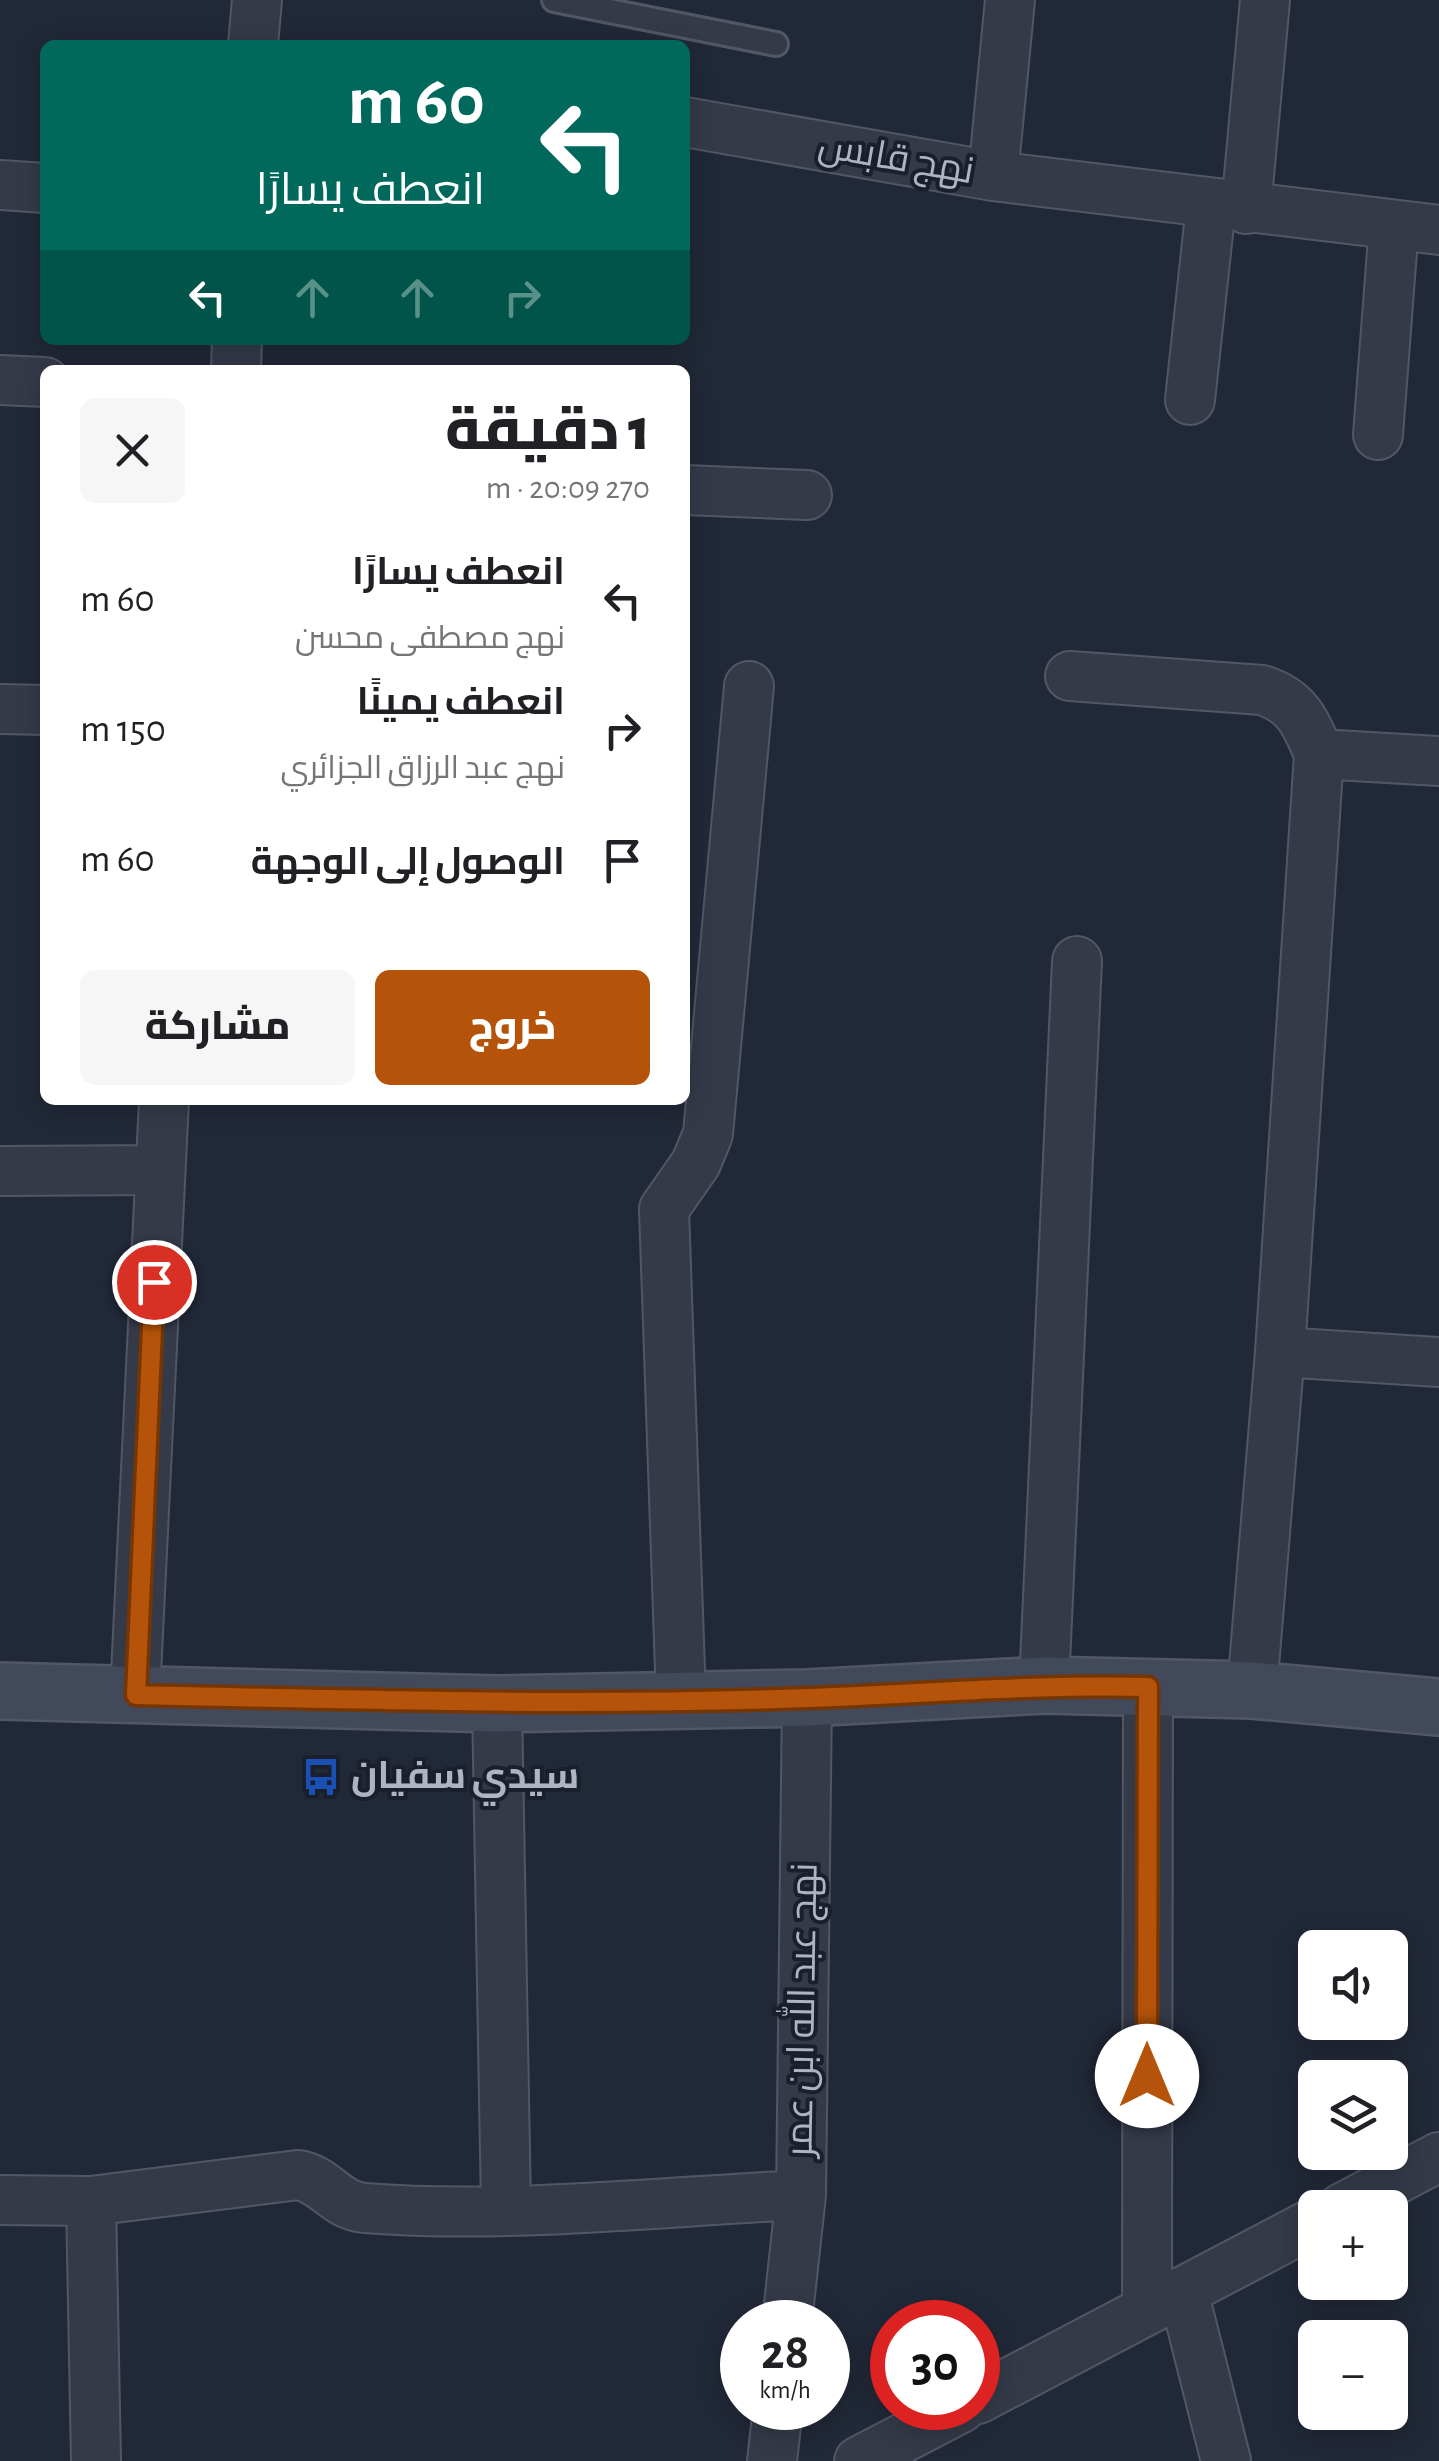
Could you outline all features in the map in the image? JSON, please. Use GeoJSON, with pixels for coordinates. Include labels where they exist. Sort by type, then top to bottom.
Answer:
{"type":"FeatureCollection","features":[{"type":"Feature","properties":{"kind":"main road"},"geometry":{"type":"LineString","coordinates":[[0,1690],[497,1704],[807,1698],[1044,1684],[1252,1690],[1439,1707]]}},
{"type":"Feature","properties":{"kind":"street"},"geometry":{"type":"LineString","coordinates":[[252,40],[256,0]]}},
{"type":"Feature","properties":{"kind":"street","name":"نهج قابس"},"geometry":{"type":"LineString","coordinates":[[690,123],[993,176],[1010,0]]}},
{"type":"Feature","properties":{"kind":"street"},"geometry":{"type":"LineString","coordinates":[[1190,400],[1265,0]]}},
{"type":"Feature","properties":{"kind":"street"},"geometry":{"type":"LineString","coordinates":[[993,176],[1416,228],[1378,435]]}},
{"type":"Feature","properties":{"kind":"street"},"geometry":{"type":"LineString","coordinates":[[0,185],[40,188]]}},
{"type":"Feature","properties":{"kind":"street"},"geometry":{"type":"LineString","coordinates":[[0,380],[40,382]]}},
{"type":"Feature","properties":{"kind":"street"},"geometry":{"type":"LineString","coordinates":[[690,490],[807,495]]}},
{"type":"Feature","properties":{"kind":"street"},"geometry":{"type":"LineString","coordinates":[[1070,676],[1262,690],[1283,696],[1300,711],[1318,754],[1280,1352],[1252,1690]]}},
{"type":"Feature","properties":{"kind":"street"},"geometry":{"type":"LineString","coordinates":[[680,1699],[664,1208],[696,1162],[708,1134],[749,686]]}},
{"type":"Feature","properties":{"kind":"street"},"geometry":{"type":"LineString","coordinates":[[0,709],[40,710]]}},
{"type":"Feature","properties":{"kind":"street"},"geometry":{"type":"LineString","coordinates":[[1318,754],[1439,761]]}},
{"type":"Feature","properties":{"kind":"street"},"geometry":{"type":"LineString","coordinates":[[1044,1684],[1077,962]]}},
{"type":"Feature","properties":{"kind":"street"},"geometry":{"type":"LineString","coordinates":[[136,1695],[164,1105]]}},
{"type":"Feature","properties":{"kind":"street"},"geometry":{"type":"LineString","coordinates":[[0,1172],[159,1170]]}},
{"type":"Feature","properties":{"kind":"street"},"geometry":{"type":"LineString","coordinates":[[1280,1352],[1439,1362]]}},
{"type":"Feature","properties":{"kind":"street"},"geometry":{"type":"LineString","coordinates":[[1148,1687],[1165,2300],[1226,2461]]}},
{"type":"Feature","properties":{"kind":"street","name":"نهج عبد الله ابن عمر"},"geometry":{"type":"LineString","coordinates":[[789,2300],[801,2195],[807,1698]]}},
{"type":"Feature","properties":{"kind":"street"},"geometry":{"type":"LineString","coordinates":[[497,1704],[506,2208]]}},
{"type":"Feature","properties":{"kind":"street"},"geometry":{"type":"LineString","coordinates":[[1376,2190],[1439,2157]]}},
{"type":"Feature","properties":{"kind":"street"},"geometry":{"type":"LineString","coordinates":[[0,2200],[91,2201],[298,2176],[310,2177],[334,2197],[360,2208],[506,2208],[801,2195]]}},
{"type":"Feature","properties":{"kind":"street"},"geometry":{"type":"LineString","coordinates":[[91,2201],[96,2461]]}},
{"type":"Feature","properties":{"kind":"street"},"geometry":{"type":"LineString","coordinates":[[1000,2387],[1298,2231]]}},
{"type":"Feature","properties":{"kind":"street"},"geometry":{"type":"LineString","coordinates":[[772,2461],[776,2430]]}},
{"type":"Feature","properties":{"kind":"street"},"geometry":{"type":"LineString","coordinates":[[859,2461],[919,2430]]}},
{"type":"Feature","properties":{"kind":"lane"},"geometry":{"type":"LineString","coordinates":[[554,0],[776,44]]}},
{"type":"Feature","properties":{"kind":"place","name":"سيدي سفيان"},"geometry":{"type":"Point","coordinates":[321,1777]}},
{"type":"Feature","properties":{"kind":"route"},"geometry":{"type":"LineString","coordinates":[[154,1282],[136,1695],[497,1704],[807,1698],[1044,1684],[1148,1687],[1147,2076]]}}]}
